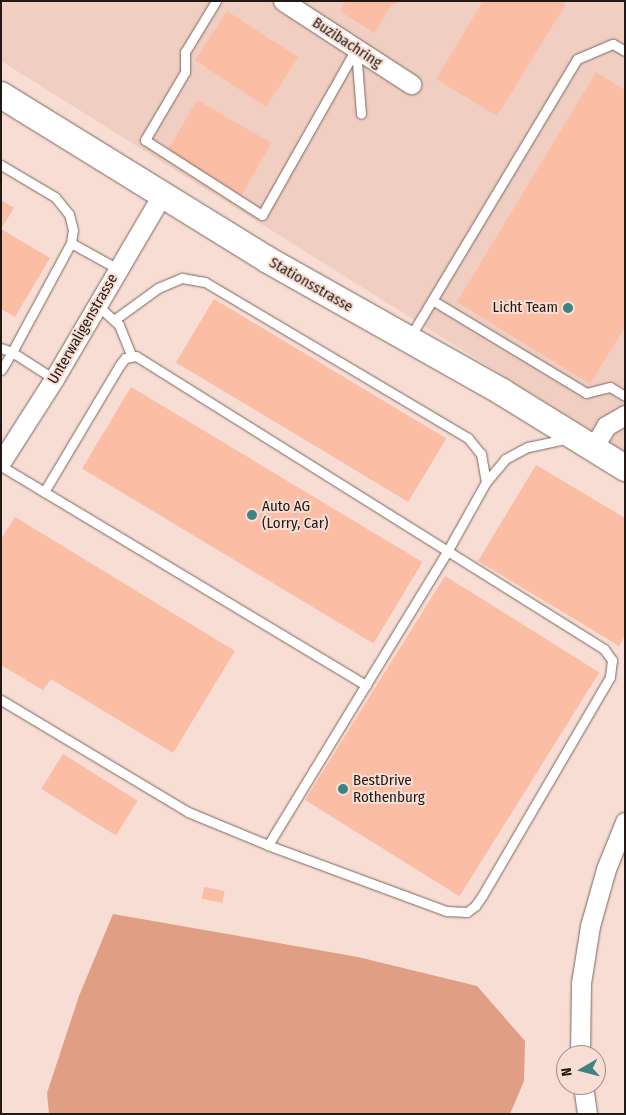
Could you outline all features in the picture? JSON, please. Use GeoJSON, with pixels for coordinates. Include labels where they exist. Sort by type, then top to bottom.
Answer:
{"type":"FeatureCollection","features":[{"type":"Feature","properties":{"kind":"main road","name":"Stationsstrasse"},"geometry":{"type":"LineString","coordinates":[[1,95],[337,301],[408,339],[625,468]]}},
{"type":"Feature","properties":{"kind":"street","name":"Buzibachring"},"geometry":{"type":"LineString","coordinates":[[283,1],[411,84]]}},
{"type":"Feature","properties":{"kind":"street","name":"Unterwaligenstrasse"},"geometry":{"type":"LineString","coordinates":[[1,462],[54,379],[162,195]]}},
{"type":"Feature","properties":{"kind":"street"},"geometry":{"type":"LineString","coordinates":[[584,442],[625,415]]}},
{"type":"Feature","properties":{"kind":"street"},"geometry":{"type":"LineString","coordinates":[[580,1045],[581,983],[590,926],[606,869],[625,822]]}},
{"type":"Feature","properties":{"kind":"street"},"geometry":{"type":"LineString","coordinates":[[584,1095],[587,1114]]}},
{"type":"Feature","properties":{"kind":"lane"},"geometry":{"type":"LineString","coordinates":[[216,1],[185,52],[185,72],[145,140],[262,215],[356,49]]}},
{"type":"Feature","properties":{"kind":"lane"},"geometry":{"type":"LineString","coordinates":[[408,339],[577,59],[613,44],[625,51]]}},
{"type":"Feature","properties":{"kind":"lane"},"geometry":{"type":"LineString","coordinates":[[356,49],[362,114]]}},
{"type":"Feature","properties":{"kind":"lane"},"geometry":{"type":"LineString","coordinates":[[1,165],[55,197],[69,214],[73,230],[71,243],[1,370]]}},
{"type":"Feature","properties":{"kind":"lane"},"geometry":{"type":"LineString","coordinates":[[71,243],[118,270]]}},
{"type":"Feature","properties":{"kind":"lane"},"geometry":{"type":"LineString","coordinates":[[114,320],[158,288],[182,278],[205,282],[468,438],[481,454],[486,482]]}},
{"type":"Feature","properties":{"kind":"lane"},"geometry":{"type":"LineString","coordinates":[[432,300],[586,392],[610,387],[625,396]]}},
{"type":"Feature","properties":{"kind":"lane"},"geometry":{"type":"LineString","coordinates":[[97,304],[114,320],[124,334],[131,355]]}},
{"type":"Feature","properties":{"kind":"lane"},"geometry":{"type":"LineString","coordinates":[[1,348],[12,352],[54,379]]}},
{"type":"Feature","properties":{"kind":"lane"},"geometry":{"type":"LineString","coordinates":[[44,492],[119,366],[131,355]]}},
{"type":"Feature","properties":{"kind":"lane"},"geometry":{"type":"LineString","coordinates":[[1,700],[188,812],[268,845],[446,911],[467,912],[475,906],[482,896],[610,677],[612,660],[604,649],[142,358],[131,355]]}},
{"type":"Feature","properties":{"kind":"lane"},"geometry":{"type":"LineString","coordinates":[[268,845],[448,550],[486,482],[505,459],[528,447],[584,442]]}},
{"type":"Feature","properties":{"kind":"lane"},"geometry":{"type":"LineString","coordinates":[[1,466],[366,685]]}},
{"type":"Feature","properties":{"kind":"shaded area"},"geometry":{"type":"Polygon","coordinates":[[[1,1],[625,1],[625,452],[1,61],[1,1]]]}},
{"type":"Feature","properties":{"kind":"shaded area"},"geometry":{"type":"Polygon","coordinates":[[[113,914],[358,957],[477,986],[525,1041],[524,1081],[510,1114],[49,1114],[47,1093],[79,996],[113,914]]]}},
{"type":"Feature","properties":{"kind":"building"},"geometry":{"type":"Polygon","coordinates":[[[346,1],[399,1],[394,5],[393,3],[374,33],[340,11],[346,1]]]}},
{"type":"Feature","properties":{"kind":"building"},"geometry":{"type":"Polygon","coordinates":[[[483,1],[561,1],[566,4],[497,116],[436,79],[483,1]]]}},
{"type":"Feature","properties":{"kind":"building"},"geometry":{"type":"Polygon","coordinates":[[[227,11],[298,57],[266,107],[195,60],[227,11]]]}},
{"type":"Feature","properties":{"kind":"building"},"geometry":{"type":"Polygon","coordinates":[[[596,72],[625,90],[625,327],[590,384],[457,302],[596,72]]]}},
{"type":"Feature","properties":{"kind":"building"},"geometry":{"type":"Polygon","coordinates":[[[197,100],[271,143],[241,195],[167,152],[197,100]]]}},
{"type":"Feature","properties":{"kind":"building"},"geometry":{"type":"Polygon","coordinates":[[[1,200],[14,208],[1,229],[1,200]]]}},
{"type":"Feature","properties":{"kind":"building"},"geometry":{"type":"Polygon","coordinates":[[[1,229],[50,258],[15,317],[1,309],[1,229]]]}},
{"type":"Feature","properties":{"kind":"building"},"geometry":{"type":"Polygon","coordinates":[[[214,299],[446,439],[408,502],[176,362],[214,299]]]}},
{"type":"Feature","properties":{"kind":"building","name":"Auto AG (Lorry, Car)"},"geometry":{"type":"Polygon","coordinates":[[[131,387],[422,562],[374,644],[82,468],[131,387]]]}},
{"type":"Feature","properties":{"kind":"building"},"geometry":{"type":"Polygon","coordinates":[[[536,465],[625,518],[625,636],[619,646],[478,561],[536,465]]]}},
{"type":"Feature","properties":{"kind":"building"},"geometry":{"type":"Polygon","coordinates":[[[15,517],[235,651],[173,753],[51,679],[43,690],[1,665],[1,539],[15,517]]]}},
{"type":"Feature","properties":{"kind":"building"},"geometry":{"type":"Polygon","coordinates":[[[445,576],[599,672],[459,896],[305,800],[445,576]]]}},
{"type":"Feature","properties":{"kind":"building"},"geometry":{"type":"Polygon","coordinates":[[[63,754],[138,801],[116,835],[41,789],[63,754]]]}},
{"type":"Feature","properties":{"kind":"building"},"geometry":{"type":"Polygon","coordinates":[[[204,887],[225,891],[222,903],[202,899],[204,887]]]}},
{"type":"Feature","properties":{"kind":"place","name":"Licht Team"},"geometry":{"type":"Point","coordinates":[568,308]}},
{"type":"Feature","properties":{"kind":"place","name":"Auto AG (Lorry, Car)"},"geometry":{"type":"Point","coordinates":[252,515]}},
{"type":"Feature","properties":{"kind":"place","name":"BestDrive Rothenburg"},"geometry":{"type":"Point","coordinates":[343,789]}}]}
